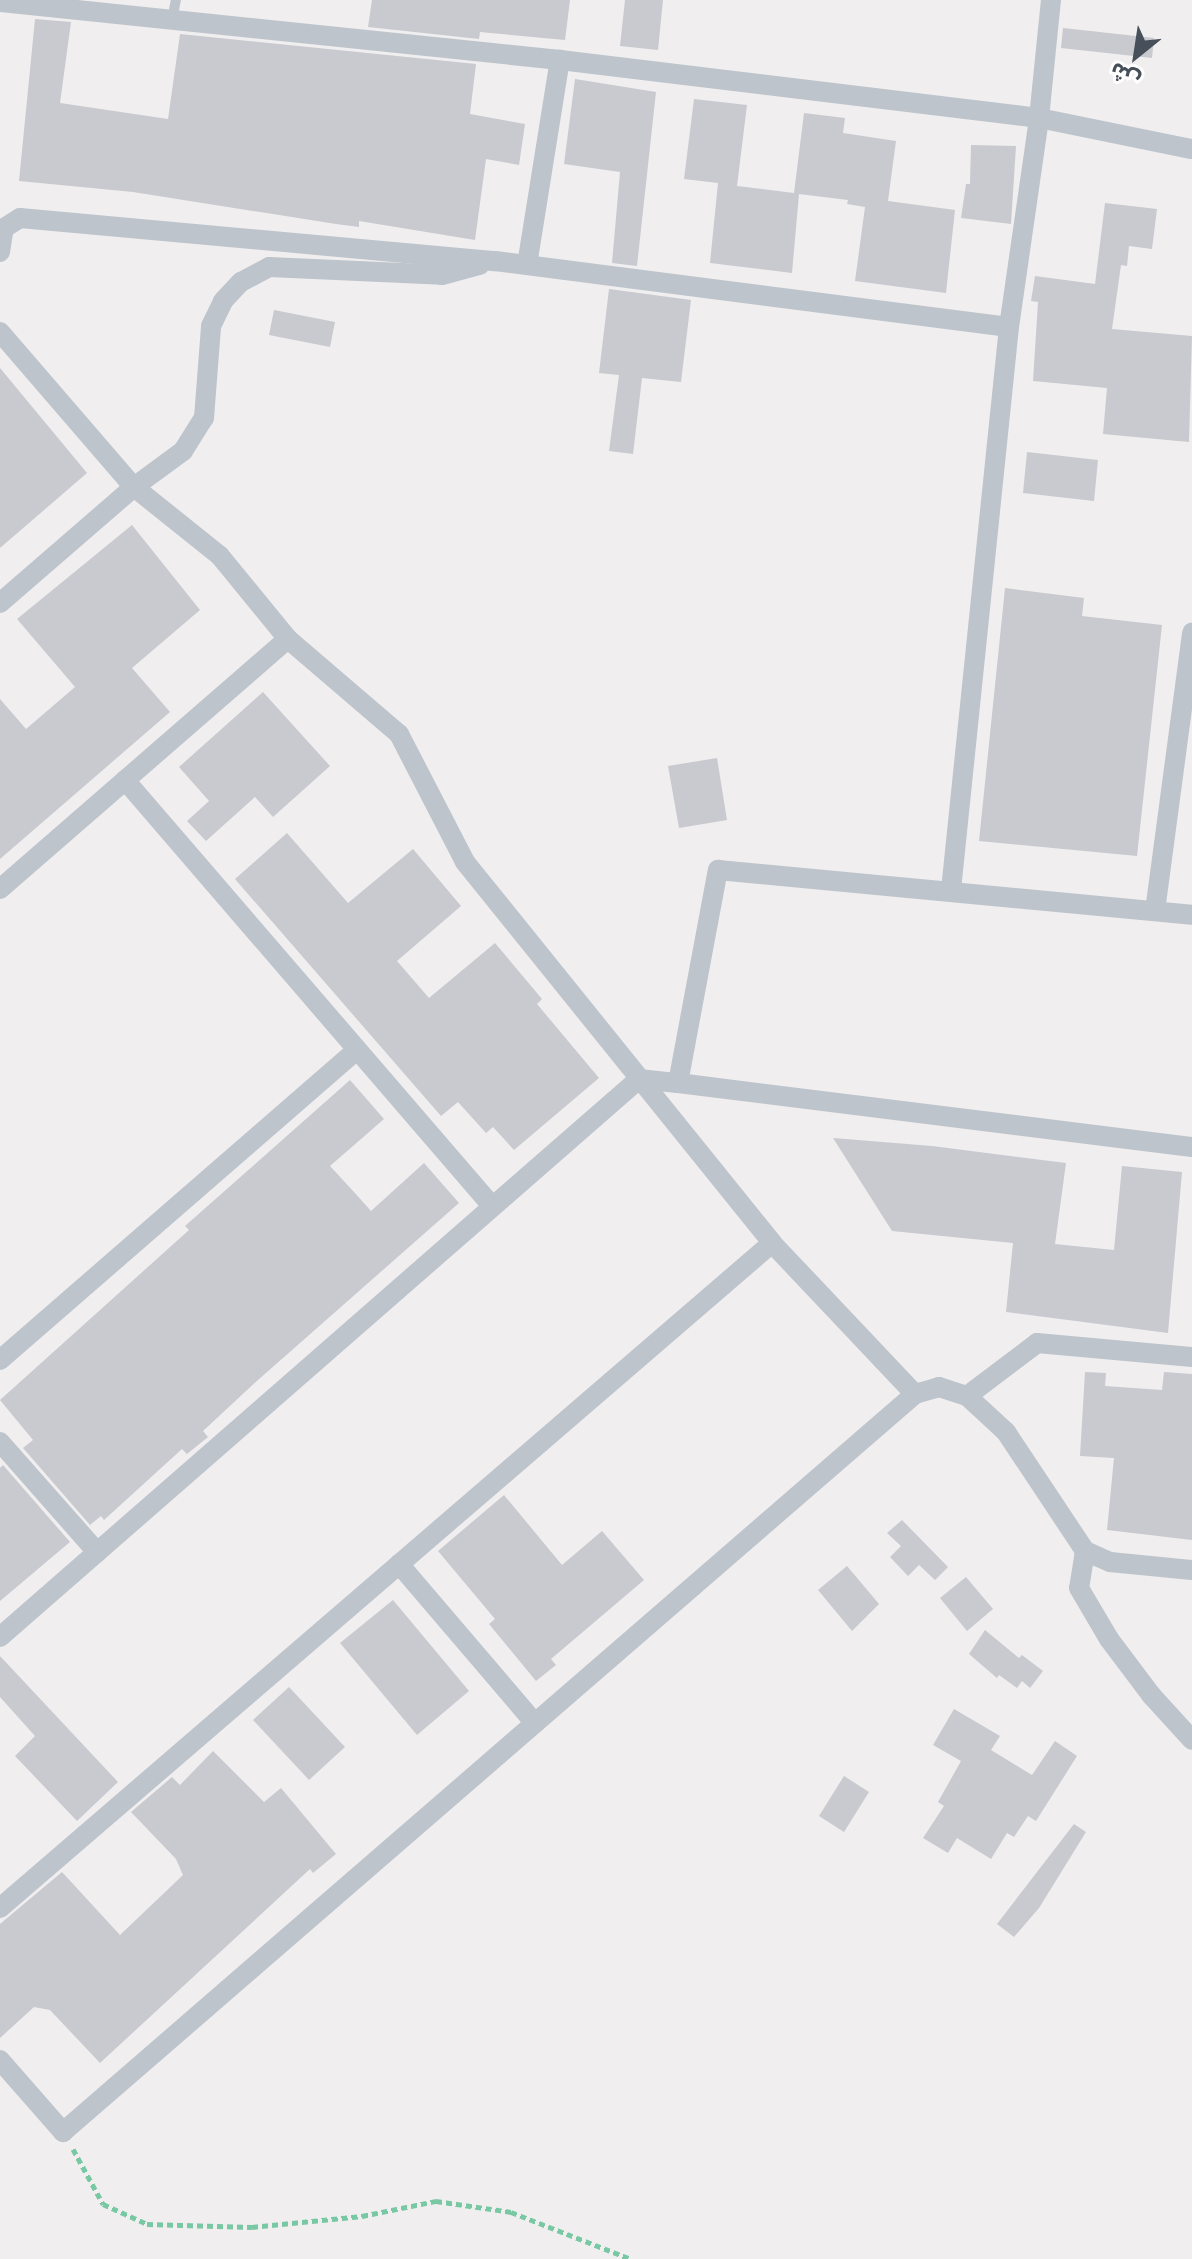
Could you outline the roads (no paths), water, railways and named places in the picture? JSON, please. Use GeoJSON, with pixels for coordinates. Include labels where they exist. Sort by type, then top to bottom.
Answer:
{"type":"FeatureCollection","features":[{"type":"Feature","properties":{"kind":"street"},"geometry":{"type":"LineString","coordinates":[[951,890],[1009,327],[1039,118],[1051,0]]}},
{"type":"Feature","properties":{"kind":"street"},"geometry":{"type":"LineString","coordinates":[[0,2],[174,10],[1039,118],[1192,149]]}},
{"type":"Feature","properties":{"kind":"street"},"geometry":{"type":"LineString","coordinates":[[527,265],[560,60]]}},
{"type":"Feature","properties":{"kind":"street"},"geometry":{"type":"LineString","coordinates":[[0,252],[4,228],[20,218],[495,261],[1009,327]]}},
{"type":"Feature","properties":{"kind":"street"},"geometry":{"type":"LineString","coordinates":[[0,603],[134,487],[183,451],[204,418],[211,326],[223,301],[241,282],[269,267],[442,275],[495,261]]}},
{"type":"Feature","properties":{"kind":"street"},"geometry":{"type":"LineString","coordinates":[[0,332],[134,487],[220,556],[288,639],[399,734],[465,862],[772,1243],[915,1394]]}},
{"type":"Feature","properties":{"kind":"street"},"geometry":{"type":"LineString","coordinates":[[1155,911],[1192,632]]}},
{"type":"Feature","properties":{"kind":"street"},"geometry":{"type":"LineString","coordinates":[[0,889],[288,639]]}},
{"type":"Feature","properties":{"kind":"street"},"geometry":{"type":"LineString","coordinates":[[125,780],[492,1206]]}},
{"type":"Feature","properties":{"kind":"street"},"geometry":{"type":"LineString","coordinates":[[678,1083],[718,870],[1192,915]]}},
{"type":"Feature","properties":{"kind":"street"},"geometry":{"type":"LineString","coordinates":[[0,1360],[357,1050]]}},
{"type":"Feature","properties":{"kind":"street"},"geometry":{"type":"LineString","coordinates":[[0,1637],[639,1079],[1192,1147]]}},
{"type":"Feature","properties":{"kind":"street"},"geometry":{"type":"LineString","coordinates":[[0,1908],[772,1243]]}},
{"type":"Feature","properties":{"kind":"street"},"geometry":{"type":"LineString","coordinates":[[967,1396],[1037,1343],[1192,1357]]}},
{"type":"Feature","properties":{"kind":"street"},"geometry":{"type":"LineString","coordinates":[[0,2060],[63,2132],[915,1394],[939,1387],[967,1396],[1006,1432],[1085,1551],[1110,1562],[1192,1570]]}},
{"type":"Feature","properties":{"kind":"street"},"geometry":{"type":"LineString","coordinates":[[0,1442],[97,1552]]}},
{"type":"Feature","properties":{"kind":"street"},"geometry":{"type":"LineString","coordinates":[[1085,1551],[1079,1588],[1109,1639],[1152,1696],[1192,1740]]}},
{"type":"Feature","properties":{"kind":"street"},"geometry":{"type":"LineString","coordinates":[[399,1564],[535,1723]]}}]}
